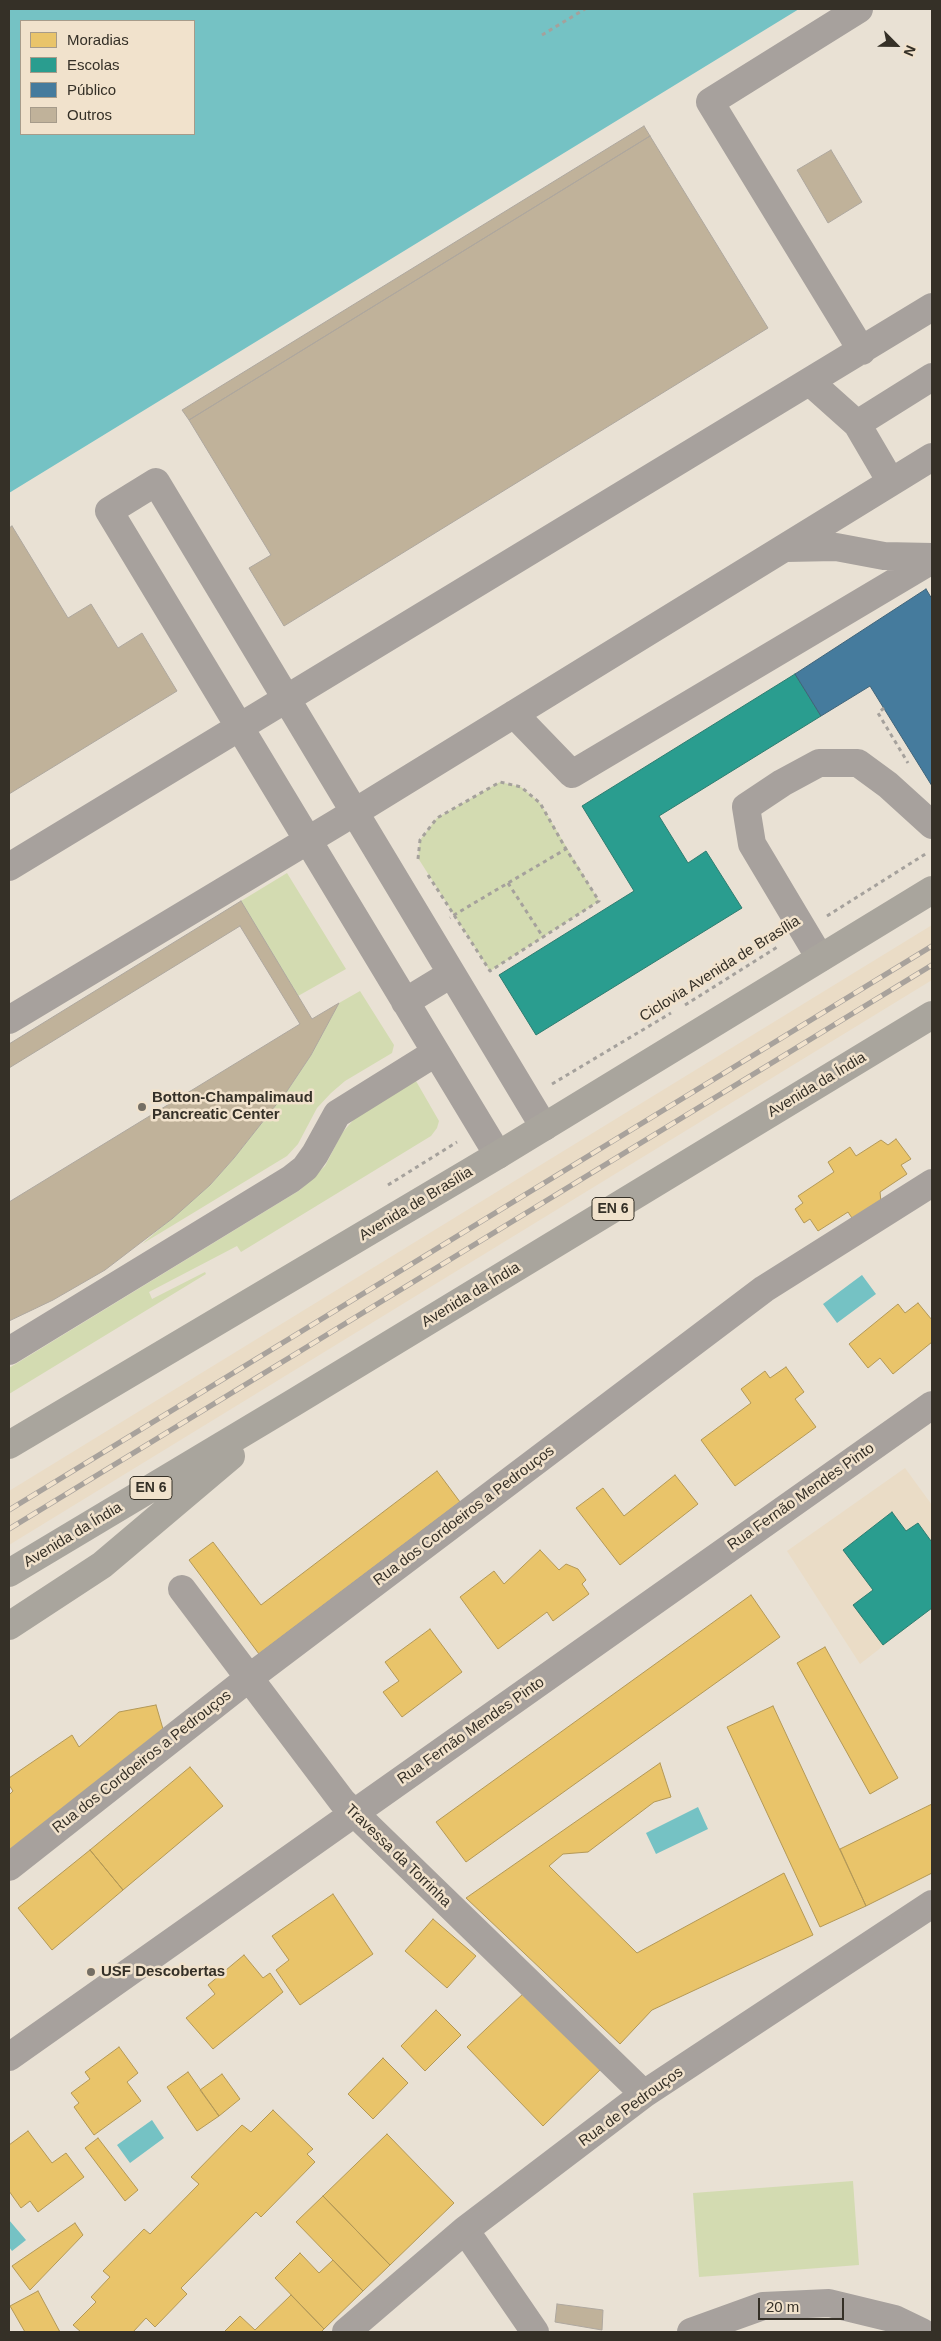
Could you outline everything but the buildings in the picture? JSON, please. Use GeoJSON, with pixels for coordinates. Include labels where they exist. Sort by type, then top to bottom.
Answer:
{"type":"FeatureCollection","features":[{"type":"Feature","properties":{"kind":"main road","name":"Avenida de Brasília"},"geometry":{"type":"LineString","coordinates":[[9,1446],[498,1155],[932,890]]}},
{"type":"Feature","properties":{"kind":"main road","name":"Avenida da Índia"},"geometry":{"type":"LineString","coordinates":[[9,1573],[293,1404],[932,1015]]}},
{"type":"Feature","properties":{"kind":"main road"},"geometry":{"type":"LineString","coordinates":[[9,1626],[102,1565],[293,1404]]}},
{"type":"Feature","properties":{"kind":"street"},"geometry":{"type":"LineString","coordinates":[[859,9],[710,102],[862,350]]}},
{"type":"Feature","properties":{"kind":"street"},"geometry":{"type":"LineString","coordinates":[[9,867],[932,307]]}},
{"type":"Feature","properties":{"kind":"street"},"geometry":{"type":"LineString","coordinates":[[857,424],[932,378]]}},
{"type":"Feature","properties":{"kind":"street"},"geometry":{"type":"LineString","coordinates":[[810,382],[857,424],[892,482]]}},
{"type":"Feature","properties":{"kind":"street"},"geometry":{"type":"LineString","coordinates":[[9,1020],[355,812],[932,457]]}},
{"type":"Feature","properties":{"kind":"street"},"geometry":{"type":"LineString","coordinates":[[498,1155],[109,511],[156,482],[355,812],[367,835],[529,1098],[544,1127]]}},
{"type":"Feature","properties":{"kind":"street"},"geometry":{"type":"LineString","coordinates":[[784,548],[836,547],[884,556],[932,558]]}},
{"type":"Feature","properties":{"kind":"street"},"geometry":{"type":"LineString","coordinates":[[514,714],[572,774],[932,558]]}},
{"type":"Feature","properties":{"kind":"street"},"geometry":{"type":"LineString","coordinates":[[820,958],[752,844],[746,807],[782,783],[819,763],[858,763],[888,784],[932,825]]}},
{"type":"Feature","properties":{"kind":"street"},"geometry":{"type":"LineString","coordinates":[[405,1002],[452,974]]}},
{"type":"Feature","properties":{"kind":"street"},"geometry":{"type":"LineString","coordinates":[[9,1351],[292,1179],[305,1168],[315,1154],[337,1114],[435,1053]]}},
{"type":"Feature","properties":{"kind":"street","name":"Rua dos Cordoeiros a Pedrouços"},"geometry":{"type":"LineString","coordinates":[[9,1867],[249,1678],[764,1289],[932,1183]]}},
{"type":"Feature","properties":{"kind":"street","name":"Rua Fernão Mendes Pinto"},"geometry":{"type":"LineString","coordinates":[[9,2056],[932,1405]]}},
{"type":"Feature","properties":{"kind":"street","name":"Travessa da Torrinha"},"geometry":{"type":"LineString","coordinates":[[182,1590],[342,1801],[644,2094]]}},
{"type":"Feature","properties":{"kind":"street","name":"Rua de Pedrouços"},"geometry":{"type":"LineString","coordinates":[[346,2332],[465,2230],[644,2094],[932,1904]]}},
{"type":"Feature","properties":{"kind":"street"},"geometry":{"type":"LineString","coordinates":[[465,2230],[535,2332]]}},
{"type":"Feature","properties":{"kind":"street"},"geometry":{"type":"LineString","coordinates":[[691,2332],[763,2306],[829,2303],[895,2319],[922,2332]]}},
{"type":"Feature","properties":{"kind":"path"},"geometry":{"type":"LineString","coordinates":[[542,35],[584,9]]}},
{"type":"Feature","properties":{"kind":"path"},"geometry":{"type":"LineString","coordinates":[[884,708],[878,713],[912,769]]}},
{"type":"Feature","properties":{"kind":"path"},"geometry":{"type":"LineString","coordinates":[[500,782],[521,787],[540,803],[599,901],[490,971],[454,916],[418,858],[420,840],[437,818],[500,782]]}},
{"type":"Feature","properties":{"kind":"path"},"geometry":{"type":"LineString","coordinates":[[426,932],[566,849]]}},
{"type":"Feature","properties":{"kind":"path","name":"Ciclovia Avenida de Brasília"},"geometry":{"type":"LineString","coordinates":[[529,1098],[804,931],[932,850]]}},
{"type":"Feature","properties":{"kind":"path"},"geometry":{"type":"LineString","coordinates":[[508,883],[543,937]]}},
{"type":"Feature","properties":{"kind":"shaded area"},"geometry":{"type":"Polygon","coordinates":[[[932,925],[932,980],[9,1545],[9,1491],[932,925]]]}},
{"type":"Feature","properties":{"kind":"shaded area"},"geometry":{"type":"Polygon","coordinates":[[[905,1468],[932,1505],[932,1608],[860,1664],[787,1551],[905,1468]]]}},
{"type":"Feature","properties":{"kind":"green space"},"geometry":{"type":"Polygon","coordinates":[[[500,782],[521,787],[540,803],[599,901],[490,971],[418,858],[420,840],[437,818],[500,782]]]}},
{"type":"Feature","properties":{"kind":"green space"},"geometry":{"type":"Polygon","coordinates":[[[287,873],[346,969],[298,996],[241,901],[287,873]]]}},
{"type":"Feature","properties":{"kind":"green space"},"geometry":{"type":"Polygon","coordinates":[[[360,991],[394,1045],[392,1053],[345,1081],[331,1093],[317,1108],[298,1144],[287,1156],[142,1244],[210,1185],[234,1158],[287,1091],[311,1055],[339,1003],[360,991]]]}},
{"type":"Feature","properties":{"kind":"green space"},"geometry":{"type":"Polygon","coordinates":[[[416,1081],[439,1121],[437,1128],[431,1136],[241,1252],[237,1246],[149,1292],[152,1299],[205,1272],[206,1274],[9,1394],[9,1368],[300,1190],[325,1166],[342,1133],[355,1118],[396,1091],[416,1081]]]}},
{"type":"Feature","properties":{"kind":"green space"},"geometry":{"type":"Polygon","coordinates":[[[853,2181],[859,2265],[699,2277],[693,2193],[853,2181]]]}},
{"type":"Feature","properties":{"kind":"water"},"geometry":{"type":"Polygon","coordinates":[[[9,9],[799,9],[9,493],[9,9]]]}},
{"type":"Feature","properties":{"kind":"water"},"geometry":{"type":"Polygon","coordinates":[[[862,1275],[876,1294],[837,1323],[823,1304],[862,1275]]]}},
{"type":"Feature","properties":{"kind":"water"},"geometry":{"type":"Polygon","coordinates":[[[698,1807],[708,1829],[656,1854],[646,1833],[698,1807]]]}},
{"type":"Feature","properties":{"kind":"water"},"geometry":{"type":"Polygon","coordinates":[[[152,2120],[164,2138],[130,2163],[117,2145],[152,2120]]]}},
{"type":"Feature","properties":{"kind":"water"},"geometry":{"type":"Polygon","coordinates":[[[9,2220],[26,2240],[12,2251],[9,2247],[9,2220]]]}},
{"type":"Feature","properties":{"kind":"tram line"},"geometry":{"type":"LineString","coordinates":[[333,2332],[467,2217],[637,2088],[932,1896]]}},
{"type":"Feature","properties":{"kind":"tram line"},"geometry":{"type":"LineString","coordinates":[[356,2332],[469,2236],[650,2099],[932,1913]]}},
{"type":"Feature","properties":{"kind":"railway"},"geometry":{"type":"LineString","coordinates":[[9,1510],[932,946]]}},
{"type":"Feature","properties":{"kind":"railway"},"geometry":{"type":"LineString","coordinates":[[9,1529],[932,965]]}},
{"type":"Feature","properties":{"kind":"place","name":"Botton-Champalimaud Pancreatic Center"},"geometry":{"type":"Point","coordinates":[142,1107]}},
{"type":"Feature","properties":{"kind":"place","name":"USF Descobertas"},"geometry":{"type":"Point","coordinates":[91,1972]}}]}
